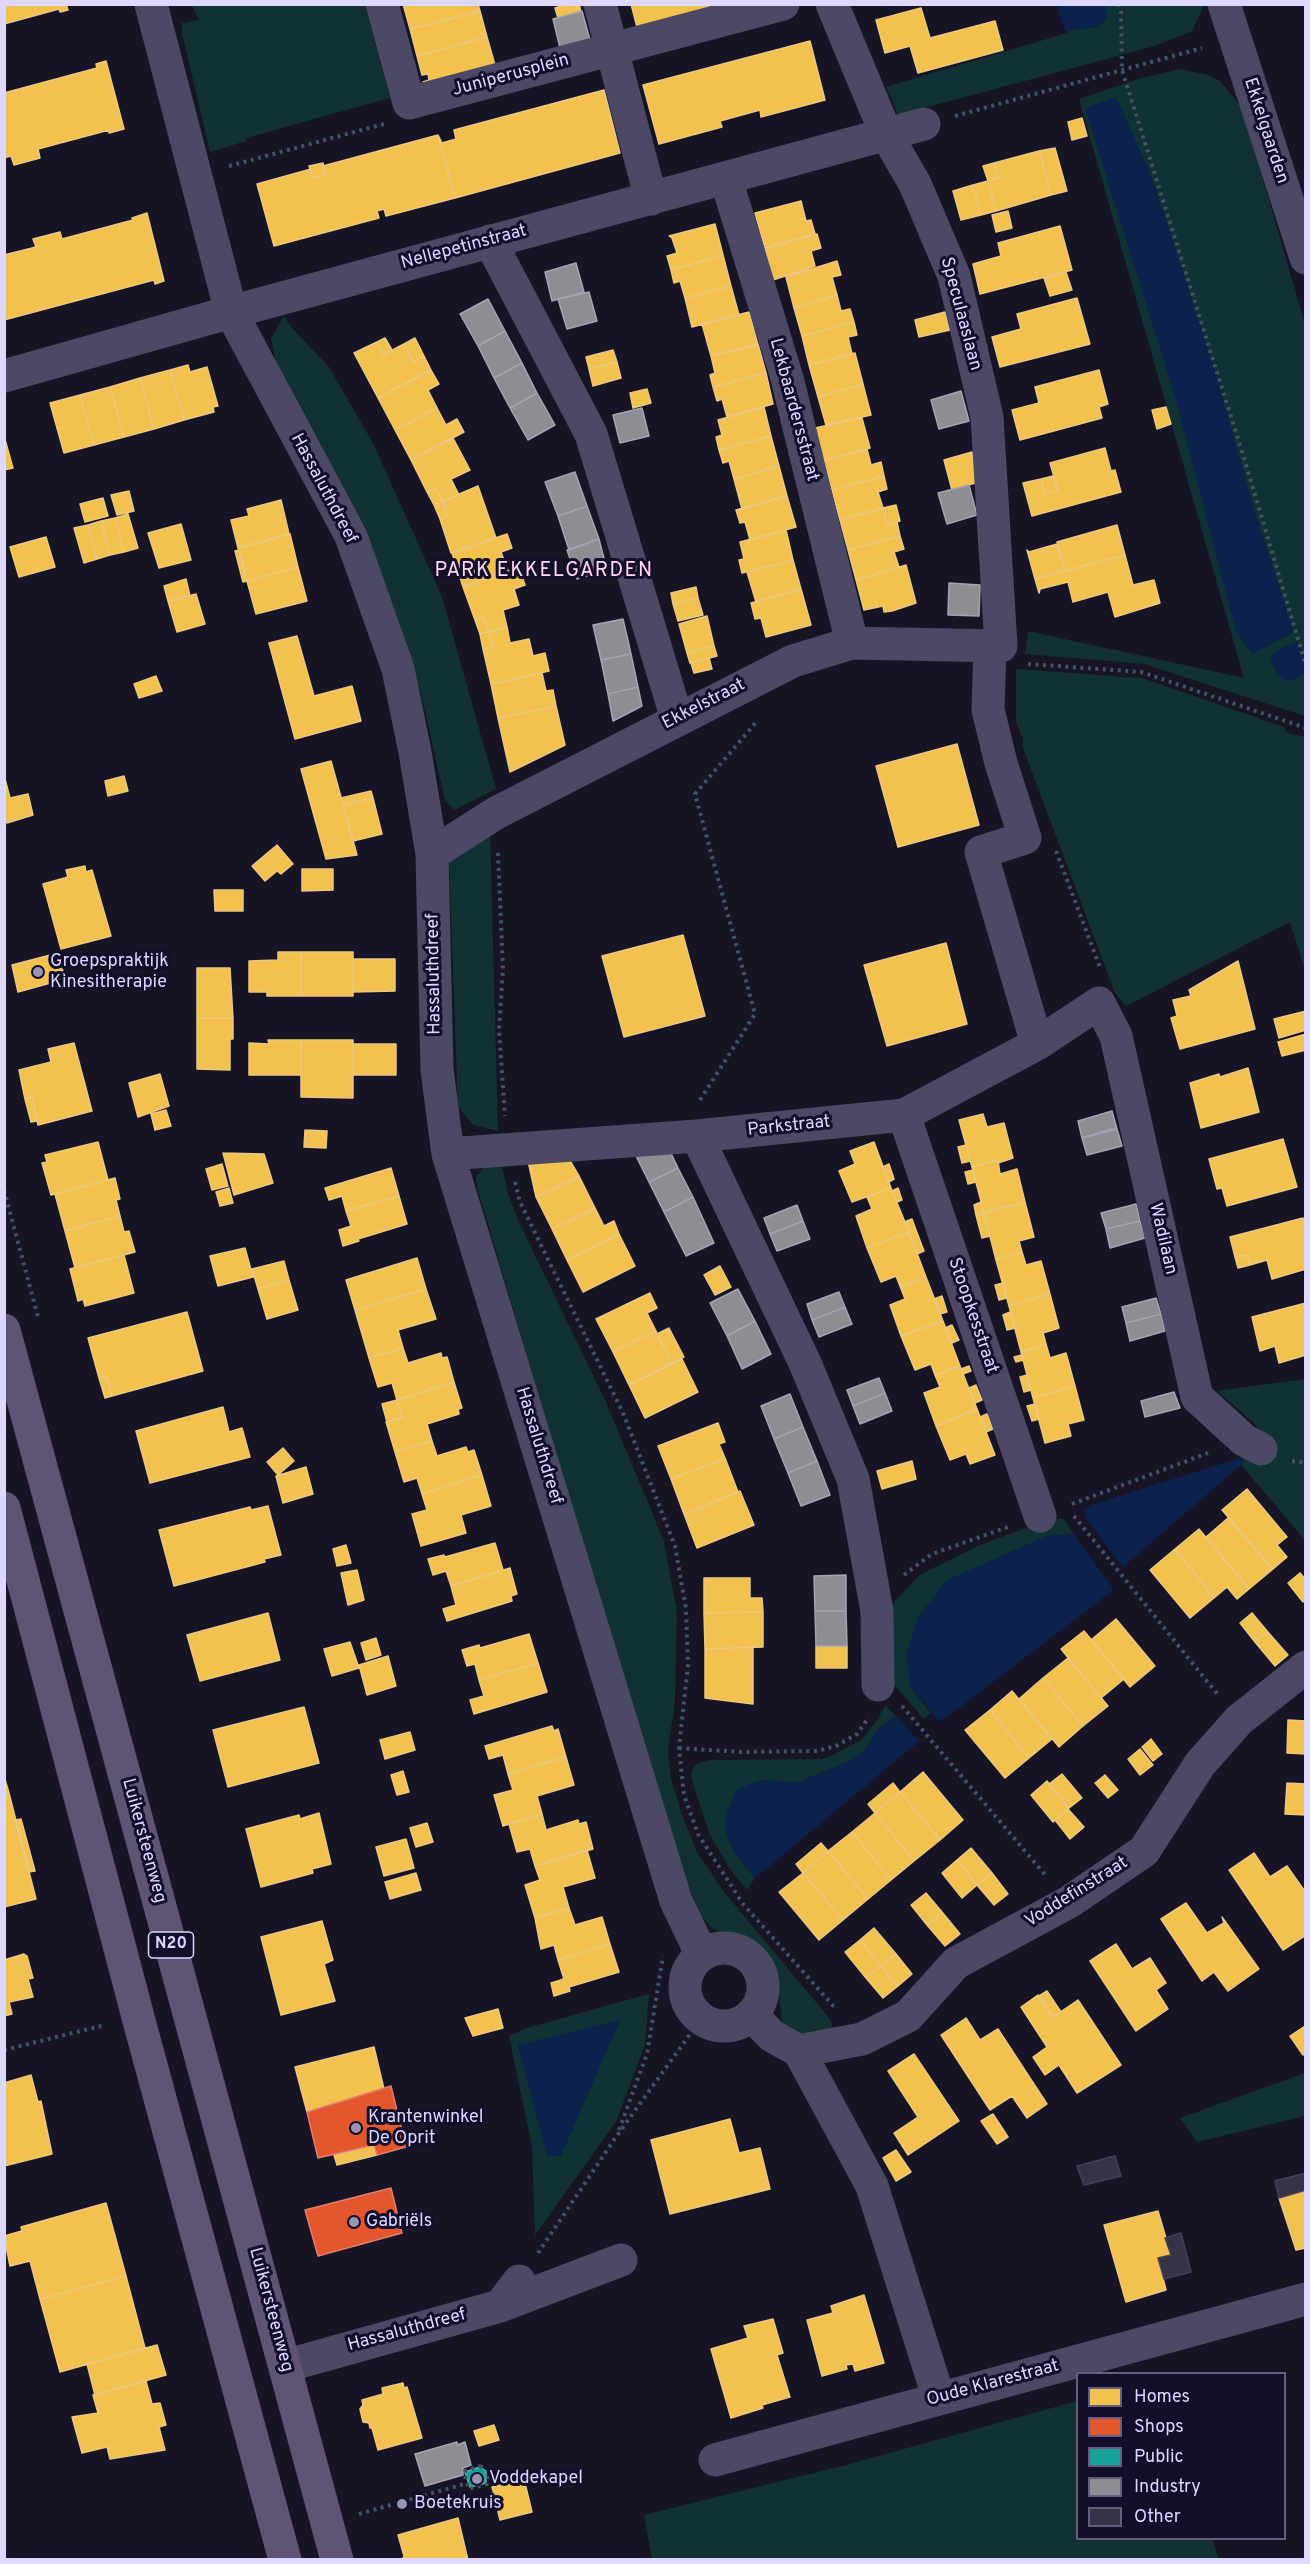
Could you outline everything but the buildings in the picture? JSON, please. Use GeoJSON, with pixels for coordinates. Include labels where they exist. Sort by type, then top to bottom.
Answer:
{"type":"FeatureCollection","features":[{"type":"Feature","properties":{"kind":"main road","name":"Luikersteenweg"},"geometry":{"type":"LineString","coordinates":[[4,1330],[337,2559]]}},
{"type":"Feature","properties":{"kind":"main road","name":"N20"},"geometry":{"type":"LineString","coordinates":[[4,1508],[138,2017],[285,2559]]}},
{"type":"Feature","properties":{"kind":"street","name":"Hassaluthdreef"},"geometry":{"type":"LineString","coordinates":[[151,4],[153,19],[231,312],[351,536],[398,669],[432,854],[437,1070],[448,1154],[676,1901],[702,1955]]}},
{"type":"Feature","properties":{"kind":"street"},"geometry":{"type":"LineString","coordinates":[[382,4],[409,103]]}},
{"type":"Feature","properties":{"kind":"street"},"geometry":{"type":"LineString","coordinates":[[600,4],[651,199]]}},
{"type":"Feature","properties":{"kind":"street","name":"Juniperusplein"},"geometry":{"type":"LineString","coordinates":[[409,103],[783,4]]}},
{"type":"Feature","properties":{"kind":"street","name":"Speculaaslaan"},"geometry":{"type":"LineString","coordinates":[[832,4],[886,134],[915,184],[954,276],[987,417],[996,646],[988,710],[1001,763],[1025,838],[981,852],[1037,1044]]}},
{"type":"Feature","properties":{"kind":"street","name":"Ekkelgaarden"},"geometry":{"type":"LineString","coordinates":[[1224,4],[1305,258]]}},
{"type":"Feature","properties":{"kind":"street","name":"Nellepetinstraat"},"geometry":{"type":"LineString","coordinates":[[4,376],[490,241],[924,124]]}},
{"type":"Feature","properties":{"kind":"street","name":"Lekbaardersstraat"},"geometry":{"type":"LineString","coordinates":[[726,179],[787,378],[852,643]]}},
{"type":"Feature","properties":{"kind":"street"},"geometry":{"type":"LineString","coordinates":[[490,241],[591,434],[677,719]]}},
{"type":"Feature","properties":{"kind":"street","name":"Ekkelstraat"},"geometry":{"type":"LineString","coordinates":[[432,854],[496,813],[794,661],[852,643],[996,646]]}},
{"type":"Feature","properties":{"kind":"street","name":"Parkstraat"},"geometry":{"type":"LineString","coordinates":[[448,1154],[697,1136],[904,1115],[1037,1044],[1099,1003]]}},
{"type":"Feature","properties":{"kind":"street","name":"Wadilaan"},"geometry":{"type":"LineString","coordinates":[[1099,1003],[1116,1036],[1197,1397],[1244,1440],[1261,1449]]}},
{"type":"Feature","properties":{"kind":"street","name":"Stoopkesstraat"},"geometry":{"type":"LineString","coordinates":[[904,1115],[1040,1516]]}},
{"type":"Feature","properties":{"kind":"street"},"geometry":{"type":"LineString","coordinates":[[697,1136],[805,1363],[853,1479],[877,1611],[889,1694]]}},
{"type":"Feature","properties":{"kind":"street","name":"Voddefinstraat"},"geometry":{"type":"LineString","coordinates":[[799,2051],[862,2039],[908,2016],[957,1963],[1069,1902],[1144,1851],[1200,1764],[1239,1720],[1305,1667]]}},
{"type":"Feature","properties":{"kind":"street"},"geometry":{"type":"LineString","coordinates":[[726,1948],[750,1957],[758,1967],[763,1979],[760,2004],[752,2015],[733,2025],[722,2026],[701,2019],[692,2010],[685,1987],[687,1975],[702,1955],[713,1949],[726,1948]]}},
{"type":"Feature","properties":{"kind":"street"},"geometry":{"type":"LineString","coordinates":[[752,2015],[772,2036],[799,2051],[872,2186],[939,2399]]}},
{"type":"Feature","properties":{"kind":"street","name":"Hassaluthdreef"},"geometry":{"type":"LineString","coordinates":[[285,2366],[621,2260]]}},
{"type":"Feature","properties":{"kind":"street","name":"Oude Klarestraat"},"geometry":{"type":"LineString","coordinates":[[715,2460],[1305,2299]]}},
{"type":"Feature","properties":{"kind":"path"},"geometry":{"type":"LineString","coordinates":[[1118,4],[1121,12],[1122,70],[1244,458],[1305,666]]}},
{"type":"Feature","properties":{"kind":"path"},"geometry":{"type":"LineString","coordinates":[[924,124],[1234,37]]}},
{"type":"Feature","properties":{"kind":"path"},"geometry":{"type":"LineString","coordinates":[[241,163],[388,123],[409,103]]}},
{"type":"Feature","properties":{"kind":"path"},"geometry":{"type":"LineString","coordinates":[[996,646],[1012,663],[1141,672],[1305,728]]}},
{"type":"Feature","properties":{"kind":"path"},"geometry":{"type":"LineString","coordinates":[[697,1136],[693,1111],[755,1014],[695,794],[761,716],[748,683]]}},
{"type":"Feature","properties":{"kind":"path"},"geometry":{"type":"LineString","coordinates":[[496,813],[503,969],[499,1030],[508,1150],[520,1202],[623,1413],[675,1546],[686,1609],[688,1665],[680,1748],[684,1795],[698,1834],[719,1870],[743,1904],[862,2039]]}},
{"type":"Feature","properties":{"kind":"path"},"geometry":{"type":"LineString","coordinates":[[1074,1516],[1239,1720]]}},
{"type":"Feature","properties":{"kind":"path"},"geometry":{"type":"LineString","coordinates":[[680,1748],[741,1752],[817,1751],[836,1746],[857,1734],[889,1694],[1069,1902]]}},
{"type":"Feature","properties":{"kind":"path"},"geometry":{"type":"LineString","coordinates":[[616,2137],[647,2054],[660,1970],[676,1901]]}},
{"type":"Feature","properties":{"kind":"path"},"geometry":{"type":"LineString","coordinates":[[4,2050],[138,2017]]}},
{"type":"Feature","properties":{"kind":"path"},"geometry":{"type":"LineString","coordinates":[[510,2294],[616,2137],[701,2019]]}},
{"type":"Feature","properties":{"kind":"path"},"geometry":{"type":"LineString","coordinates":[[480,2466],[488,2470],[486,2484],[469,2488],[468,2483],[465,2471],[480,2466]]}},
{"type":"Feature","properties":{"kind":"path"},"geometry":{"type":"LineString","coordinates":[[327,2524],[468,2483]]}},
{"type":"Feature","properties":{"kind":"green space"},"geometry":{"type":"Polygon","coordinates":[[[192,5],[365,5],[390,98],[246,138],[246,141],[210,152],[182,33],[182,23],[199,20],[192,5]]]}},
{"type":"Feature","properties":{"kind":"green space"},"geometry":{"type":"Polygon","coordinates":[[[1059,5],[1204,5],[1192,31],[1155,46],[898,115],[886,87],[1067,33],[1059,5]]]}},
{"type":"Feature","properties":{"kind":"green space"},"geometry":{"type":"Polygon","coordinates":[[[1180,69],[1208,75],[1220,81],[1242,108],[1305,324],[1305,716],[1144,664],[1025,654],[1028,631],[1244,678],[1079,99],[1138,79],[1180,69]]]}},
{"type":"Feature","properties":{"kind":"green space"},"geometry":{"type":"Polygon","coordinates":[[[284,315],[291,327],[329,367],[374,445],[442,597],[496,789],[454,810],[445,800],[421,694],[366,528],[276,364],[271,339],[284,315]]]}},
{"type":"Feature","properties":{"kind":"green space"},"geometry":{"type":"Polygon","coordinates":[[[1016,669],[1142,678],[1284,727],[1287,733],[1305,737],[1305,970],[1290,922],[1126,1006],[1115,993],[1023,748],[1023,739],[1016,722],[1016,669]]]}},
{"type":"Feature","properties":{"kind":"green space"},"geometry":{"type":"Polygon","coordinates":[[[490,827],[498,1131],[473,1125],[458,1107],[449,863],[454,851],[490,827]]]}},
{"type":"Feature","properties":{"kind":"green space"},"geometry":{"type":"Polygon","coordinates":[[[500,1157],[508,1194],[520,1224],[605,1400],[664,1541],[677,1612],[675,1701],[668,1750],[671,1778],[682,1815],[697,1852],[724,1892],[830,2019],[834,2030],[797,2038],[782,2023],[777,1973],[770,1959],[757,1949],[713,1929],[701,1916],[674,1851],[477,1187],[476,1177],[486,1163],[500,1157]]]}},
{"type":"Feature","properties":{"kind":"green space"},"geometry":{"type":"Polygon","coordinates":[[[1305,1379],[1305,1540],[1241,1465],[1244,1461],[1240,1458],[1262,1434],[1254,1423],[1217,1391],[1305,1379]]]}},
{"type":"Feature","properties":{"kind":"green space"},"geometry":{"type":"Polygon","coordinates":[[[1053,1518],[1064,1519],[1074,1534],[1046,1536],[910,1687],[931,1713],[924,1719],[891,1681],[886,1637],[894,1602],[921,1574],[980,1545],[1053,1518]]]}},
{"type":"Feature","properties":{"kind":"green space"},"geometry":{"type":"Polygon","coordinates":[[[885,1705],[896,1716],[879,1728],[864,1751],[848,1762],[796,1783],[760,1780],[728,1810],[727,1836],[736,1855],[755,1878],[747,1890],[731,1871],[710,1835],[691,1775],[694,1766],[711,1760],[822,1759],[862,1739],[878,1719],[885,1705]]]}},
{"type":"Feature","properties":{"kind":"green space"},"geometry":{"type":"Polygon","coordinates":[[[649,1994],[645,2045],[616,2122],[535,2235],[532,2147],[509,2036],[526,2028],[649,1994]]]}},
{"type":"Feature","properties":{"kind":"green space"},"geometry":{"type":"Polygon","coordinates":[[[1305,2073],[1305,2116],[1197,2142],[1180,2118],[1305,2073]]]}},
{"type":"Feature","properties":{"kind":"green space"},"geometry":{"type":"Polygon","coordinates":[[[1076,2401],[1076,2540],[1212,2540],[1219,2559],[652,2559],[644,2515],[850,2464],[1076,2401]]]}},
{"type":"Feature","properties":{"kind":"water"},"geometry":{"type":"Polygon","coordinates":[[[1057,5],[1106,5],[1106,18],[1099,27],[1065,31],[1057,5]]]}},
{"type":"Feature","properties":{"kind":"water"},"geometry":{"type":"Polygon","coordinates":[[[1116,97],[1148,168],[1176,249],[1217,376],[1254,510],[1294,632],[1252,654],[1236,631],[1176,400],[1085,108],[1116,97]]]}},
{"type":"Feature","properties":{"kind":"water"},"geometry":{"type":"Polygon","coordinates":[[[1297,641],[1305,657],[1305,672],[1295,680],[1284,681],[1275,670],[1270,658],[1281,648],[1297,641]]]}},
{"type":"Feature","properties":{"kind":"water"},"geometry":{"type":"Polygon","coordinates":[[[1240,1458],[1244,1461],[1241,1465],[1123,1567],[1087,1520],[1084,1510],[1091,1505],[1240,1458]]]}},
{"type":"Feature","properties":{"kind":"water"},"geometry":{"type":"Polygon","coordinates":[[[1074,1534],[1114,1590],[940,1722],[910,1687],[906,1654],[918,1617],[947,1580],[1046,1536],[1074,1534]]]}},
{"type":"Feature","properties":{"kind":"water"},"geometry":{"type":"Polygon","coordinates":[[[896,1716],[919,1741],[755,1878],[736,1855],[727,1836],[728,1810],[736,1790],[760,1780],[796,1783],[848,1762],[864,1751],[879,1728],[896,1716]]]}},
{"type":"Feature","properties":{"kind":"water"},"geometry":{"type":"Polygon","coordinates":[[[620,2020],[561,2156],[547,2156],[518,2045],[620,2020]]]}},
{"type":"Feature","properties":{"kind":"place","name":"Groepspraktijk Kinesitherapie"},"geometry":{"type":"Point","coordinates":[38,972]}},
{"type":"Feature","properties":{"kind":"place","name":"Krantenwinkel De Oprit"},"geometry":{"type":"Point","coordinates":[356,2128]}},
{"type":"Feature","properties":{"kind":"place","name":"Gabriëls"},"geometry":{"type":"Point","coordinates":[354,2222]}},
{"type":"Feature","properties":{"kind":"place","name":"Voddekapel"},"geometry":{"type":"Point","coordinates":[477,2479]}},
{"type":"Feature","properties":{"kind":"place","name":"Boetekruis"},"geometry":{"type":"Point","coordinates":[402,2504]}},
{"type":"Feature","properties":{"kind":"district","name":"PARK EKKELGARDEN"},"geometry":{"type":"Point","coordinates":[544,572]}}]}
